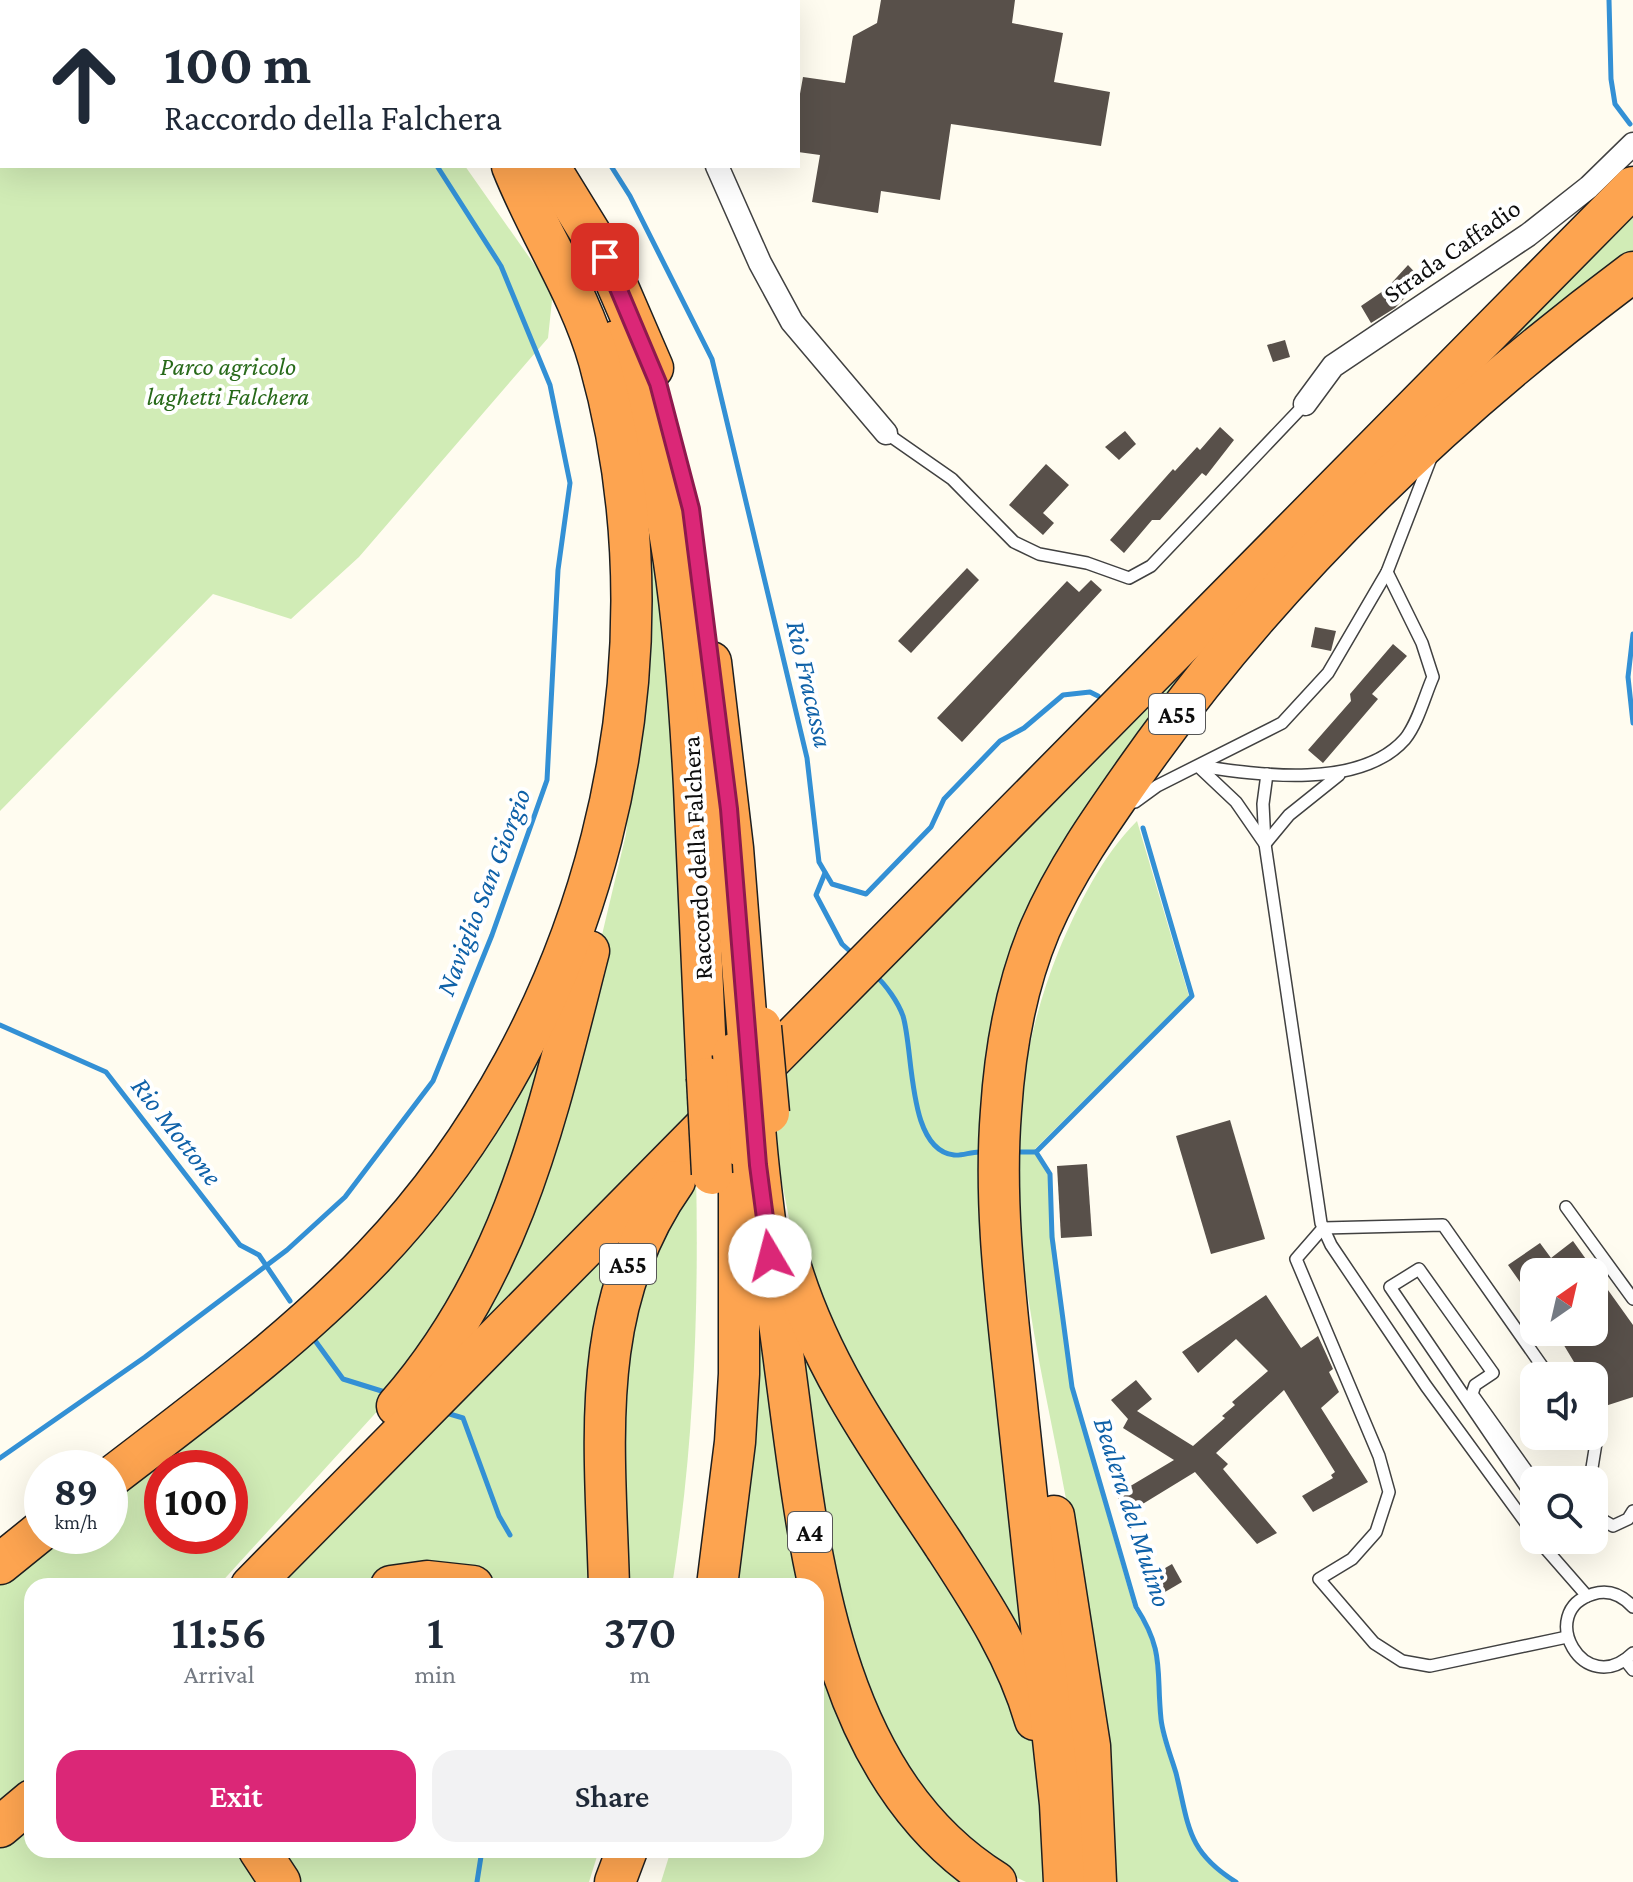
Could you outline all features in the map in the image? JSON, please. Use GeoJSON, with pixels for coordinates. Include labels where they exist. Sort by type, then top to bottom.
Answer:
{"type":"FeatureCollection","features":[{"type":"Feature","properties":{"kind":"highway"},"geometry":{"type":"LineString","coordinates":[[251,1578],[440,1351],[469,1307],[509,1225],[536,1156],[610,873],[629,631],[627,523],[600,363],[585,318],[531,215],[514,168]]}},
{"type":"Feature","properties":{"kind":"highway","name":"Raccordo della Falchera"},"geometry":{"type":"LineString","coordinates":[[514,168],[578,257],[599,301],[640,408],[663,495],[737,1050]]}},
{"type":"Feature","properties":{"kind":"highway","name":"Raccordo della Falchera"},"geometry":{"type":"LineString","coordinates":[[550,168],[605,257],[630,309],[658,383],[679,454],[703,587],[731,822],[742,980],[737,1050],[712,1174],[714,1374],[692,1578]]}},
{"type":"Feature","properties":{"kind":"highway","name":"A55"},"geometry":{"type":"LineString","coordinates":[[609,1578],[607,1381],[610,1340],[627,1268],[655,1209],[688,1163],[823,1007],[1633,187]]}},
{"type":"Feature","properties":{"kind":"highway","name":"A55"},"geometry":{"type":"LineString","coordinates":[[1080,1880],[1090,1746],[1080,1664],[1032,1394],[1007,1306],[999,1196],[1004,1085],[1025,972],[1038,934],[1062,884],[1094,831],[1197,689],[1306,562],[1443,426],[1567,322],[1633,272]]}},
{"type":"Feature","properties":{"kind":"highway"},"geometry":{"type":"LineString","coordinates":[[128,1464],[309,1320],[373,1257],[468,1138],[526,1040],[564,957],[582,907],[610,803],[620,734]]}},
{"type":"Feature","properties":{"kind":"highway"},"geometry":{"type":"LineString","coordinates":[[259,1578],[823,1007]]}},
{"type":"Feature","properties":{"kind":"highway","name":"A4"},"geometry":{"type":"LineString","coordinates":[[737,1050],[754,1129],[801,1482],[819,1578]]}},
{"type":"Feature","properties":{"kind":"highway"},"geometry":{"type":"LineString","coordinates":[[718,1578],[739,1374],[754,1129]]}},
{"type":"Feature","properties":{"kind":"highway"},"geometry":{"type":"LineString","coordinates":[[754,1129],[801,1302],[815,1335],[850,1404],[976,1594],[1012,1655],[1025,1687],[1080,1880]]}},
{"type":"Feature","properties":{"kind":"highway"},"geometry":{"type":"LineString","coordinates":[[1007,1306],[1060,1804]]}},
{"type":"Feature","properties":{"kind":"highway"},"geometry":{"type":"LineString","coordinates":[[0,1564],[24,1545]]}},
{"type":"Feature","properties":{"kind":"highway","name":"A4"},"geometry":{"type":"LineString","coordinates":[[824,1600],[844,1673],[862,1719],[901,1790],[951,1850],[996,1882]]}},
{"type":"Feature","properties":{"kind":"highway"},"geometry":{"type":"LineString","coordinates":[[0,1827],[24,1807]]}},
{"type":"Feature","properties":{"kind":"highway"},"geometry":{"type":"LineString","coordinates":[[264,1858],[280,1882]]}},
{"type":"Feature","properties":{"kind":"highway"},"geometry":{"type":"LineString","coordinates":[[603,1882],[607,1858]]}},
{"type":"Feature","properties":{"kind":"highway"},"geometry":{"type":"LineString","coordinates":[[615,1882],[624,1858]]}},
{"type":"Feature","properties":{"kind":"highway"},"geometry":{"type":"LineString","coordinates":[[643,1882],[650,1858]]}},
{"type":"Feature","properties":{"kind":"street","name":"Strada Caffadio"},"geometry":{"type":"LineString","coordinates":[[1305,404],[1333,366],[1528,235],[1589,187],[1633,144]]}},
{"type":"Feature","properties":{"kind":"street"},"geometry":{"type":"LineString","coordinates":[[718,168],[766,274],[792,322],[886,433]]}},
{"type":"Feature","properties":{"kind":"lane"},"geometry":{"type":"LineString","coordinates":[[1128,809],[1157,786],[1282,723],[1328,673],[1387,572],[1436,450],[1530,363],[1567,322]]}},
{"type":"Feature","properties":{"kind":"lane"},"geometry":{"type":"LineString","coordinates":[[886,433],[952,479],[1014,542],[1039,554],[1087,563],[1129,578],[1151,566],[1305,404]]}},
{"type":"Feature","properties":{"kind":"lane"},"geometry":{"type":"LineString","coordinates":[[1265,844],[1289,815],[1339,774],[1371,762],[1405,739],[1433,677],[1422,643],[1387,572]]}},
{"type":"Feature","properties":{"kind":"lane"},"geometry":{"type":"LineString","coordinates":[[1198,766],[1267,774],[1339,774]]}},
{"type":"Feature","properties":{"kind":"lane"},"geometry":{"type":"LineString","coordinates":[[1198,766],[1236,802],[1265,844]]}},
{"type":"Feature","properties":{"kind":"lane"},"geometry":{"type":"LineString","coordinates":[[1267,774],[1263,804],[1265,844],[1313,1191],[1323,1228],[1331,1245],[1426,1386],[1520,1515]]}},
{"type":"Feature","properties":{"kind":"lane"},"geometry":{"type":"LineString","coordinates":[[1062,884],[1105,842]]}},
{"type":"Feature","properties":{"kind":"lane"},"geometry":{"type":"LineString","coordinates":[[1566,1207],[1633,1299]]}},
{"type":"Feature","properties":{"kind":"lane"},"geometry":{"type":"LineString","coordinates":[[1539,1362],[1443,1225],[1323,1228],[1296,1259],[1379,1456],[1389,1492],[1376,1532],[1352,1559],[1319,1579],[1374,1643],[1402,1661],[1430,1666],[1567,1637]]}},
{"type":"Feature","properties":{"kind":"lane"},"geometry":{"type":"LineString","coordinates":[[1520,1478],[1390,1287],[1419,1269],[1493,1373],[1475,1385],[1472,1394],[1523,1466]]}},
{"type":"Feature","properties":{"kind":"lane"},"geometry":{"type":"LineString","coordinates":[[1608,1523],[1613,1526],[1628,1519],[1633,1511]]}},
{"type":"Feature","properties":{"kind":"lane"},"geometry":{"type":"LineString","coordinates":[[1550,1554],[1587,1596]]}},
{"type":"Feature","properties":{"kind":"lane"},"geometry":{"type":"LineString","coordinates":[[1630,1661],[1602,1667],[1590,1664],[1572,1649],[1567,1637],[1570,1613],[1587,1596],[1611,1593],[1633,1606]]}},
{"type":"Feature","properties":{"kind":"green space","name":"Parco agricolo laghetti Falchera"},"geometry":{"type":"Polygon","coordinates":[[[0,168],[466,168],[553,291],[548,338],[359,557],[291,619],[213,594],[0,811],[0,168]]]}},
{"type":"Feature","properties":{"kind":"green space"},"geometry":{"type":"Polygon","coordinates":[[[1633,203],[1633,258],[1444,408],[1633,203]]]}},
{"type":"Feature","properties":{"kind":"green space"},"geometry":{"type":"Polygon","coordinates":[[[635,463],[664,599],[694,1108],[459,1349],[591,981],[626,834],[641,679],[635,463]]]}},
{"type":"Feature","properties":{"kind":"green space"},"geometry":{"type":"Polygon","coordinates":[[[1284,557],[1005,994],[1033,1653],[864,1407],[797,1259],[778,1162],[774,1089],[892,958],[1284,557]]]}},
{"type":"Feature","properties":{"kind":"green space"},"geometry":{"type":"Polygon","coordinates":[[[1137,821],[1189,996],[1035,1149],[1048,1174],[1071,1389],[1134,1609],[1153,1650],[1161,1733],[1190,1835],[1205,1859],[1233,1882],[1114,1882],[1081,1592],[1032,1323],[1022,1250],[1017,1178],[1020,1104],[1034,1028],[1059,950],[1083,899],[1102,865],[1137,821]]]}},
{"type":"Feature","properties":{"kind":"green space"},"geometry":{"type":"Polygon","coordinates":[[[559,1000],[504,1209],[382,1406],[248,1553],[248,1450],[164,1450],[272,1367],[559,1000]]]}},
{"type":"Feature","properties":{"kind":"green space"},"geometry":{"type":"Polygon","coordinates":[[[696,1170],[697,1275],[693,1379],[673,1578],[619,1578],[615,1412],[630,1293],[696,1170]]]}},
{"type":"Feature","properties":{"kind":"green space"},"geometry":{"type":"Polygon","coordinates":[[[636,1217],[599,1578],[277,1578],[636,1217]]]}},
{"type":"Feature","properties":{"kind":"green space"},"geometry":{"type":"Polygon","coordinates":[[[763,1324],[805,1578],[733,1578],[756,1326],[763,1324]]]}},
{"type":"Feature","properties":{"kind":"green space"},"geometry":{"type":"Polygon","coordinates":[[[799,1324],[1022,1700],[1036,1759],[1047,1882],[1026,1882],[1005,1872],[932,1811],[865,1690],[839,1596],[819,1487],[799,1324]]]}},
{"type":"Feature","properties":{"kind":"green space"},"geometry":{"type":"Polygon","coordinates":[[[144,1466],[144,1554],[247,1554],[225,1578],[24,1578],[24,1782],[0,1802],[0,1579],[31,1554],[128,1554],[128,1478],[144,1466]]]}},
{"type":"Feature","properties":{"kind":"green space"},"geometry":{"type":"Polygon","coordinates":[[[824,1648],[966,1882],[661,1882],[668,1858],[824,1858],[824,1648]]]}},
{"type":"Feature","properties":{"kind":"green space"},"geometry":{"type":"Polygon","coordinates":[[[24,1823],[24,1858],[253,1858],[269,1882],[0,1882],[0,1841],[24,1823]]]}},
{"type":"Feature","properties":{"kind":"green space"},"geometry":{"type":"Polygon","coordinates":[[[275,1858],[596,1858],[589,1882],[292,1882],[275,1858]]]}},
{"type":"Feature","properties":{"kind":"building"},"geometry":{"type":"Polygon","coordinates":[[[881,0],[1015,0],[1012,23],[1063,33],[1054,82],[1110,92],[1101,146],[951,124],[940,200],[881,191],[878,213],[812,202],[820,155],[800,152],[803,77],[845,83],[853,36],[877,23],[881,0]]]}},
{"type":"Feature","properties":{"kind":"building"},"geometry":{"type":"Polygon","coordinates":[[[1408,265],[1422,280],[1395,308],[1371,323],[1361,306],[1386,289],[1408,265]]]}},
{"type":"Feature","properties":{"kind":"building"},"geometry":{"type":"Polygon","coordinates":[[[1285,340],[1290,357],[1273,362],[1267,345],[1285,340]]]}},
{"type":"Feature","properties":{"kind":"building"},"geometry":{"type":"Polygon","coordinates":[[[1220,427],[1234,440],[1206,476],[1202,473],[1160,520],[1152,520],[1124,553],[1110,540],[1173,469],[1175,471],[1197,447],[1200,450],[1220,427]]]}},
{"type":"Feature","properties":{"kind":"building"},"geometry":{"type":"Polygon","coordinates":[[[1125,431],[1136,444],[1119,460],[1105,447],[1125,431]]]}},
{"type":"Feature","properties":{"kind":"building"},"geometry":{"type":"Polygon","coordinates":[[[1046,464],[1069,485],[1043,513],[1054,523],[1043,535],[1009,505],[1046,464]]]}},
{"type":"Feature","properties":{"kind":"building"},"geometry":{"type":"Polygon","coordinates":[[[967,568],[979,580],[911,653],[898,641],[967,568]]]}},
{"type":"Feature","properties":{"kind":"building"},"geometry":{"type":"Polygon","coordinates":[[[1091,580],[1102,590],[962,742],[937,718],[1067,581],[1079,592],[1091,580]]]}},
{"type":"Feature","properties":{"kind":"building"},"geometry":{"type":"Polygon","coordinates":[[[1315,627],[1336,631],[1331,651],[1311,647],[1315,627]]]}},
{"type":"Feature","properties":{"kind":"building"},"geometry":{"type":"Polygon","coordinates":[[[1393,644],[1407,656],[1372,694],[1378,699],[1323,763],[1308,750],[1351,701],[1350,694],[1393,644]]]}},
{"type":"Feature","properties":{"kind":"building"},"geometry":{"type":"Polygon","coordinates":[[[1230,1120],[1265,1239],[1211,1254],[1176,1136],[1230,1120]]]}},
{"type":"Feature","properties":{"kind":"building"},"geometry":{"type":"Polygon","coordinates":[[[1087,1164],[1092,1236],[1061,1238],[1057,1166],[1087,1164]]]}},
{"type":"Feature","properties":{"kind":"building"},"geometry":{"type":"Polygon","coordinates":[[[1573,1241],[1585,1258],[1551,1258],[1573,1241]]]}},
{"type":"Feature","properties":{"kind":"building"},"geometry":{"type":"Polygon","coordinates":[[[1540,1243],[1551,1258],[1520,1258],[1520,1282],[1508,1265],[1540,1243]]]}},
{"type":"Feature","properties":{"kind":"building"},"geometry":{"type":"Polygon","coordinates":[[[1608,1290],[1633,1325],[1633,1397],[1608,1405],[1608,1362],[1574,1362],[1564,1346],[1608,1346],[1608,1290]]]}},
{"type":"Feature","properties":{"kind":"building"},"geometry":{"type":"Polygon","coordinates":[[[1266,1295],[1301,1348],[1318,1336],[1333,1369],[1329,1372],[1339,1392],[1321,1408],[1368,1482],[1313,1512],[1302,1496],[1333,1478],[1331,1475],[1335,1472],[1284,1390],[1216,1453],[1228,1464],[1223,1469],[1277,1533],[1257,1544],[1195,1472],[1123,1516],[1117,1494],[1174,1460],[1123,1428],[1128,1419],[1111,1400],[1136,1380],[1152,1399],[1137,1411],[1193,1446],[1225,1418],[1222,1416],[1235,1405],[1232,1402],[1268,1371],[1236,1339],[1198,1373],[1182,1352],[1266,1295]]]}},
{"type":"Feature","properties":{"kind":"building"},"geometry":{"type":"Polygon","coordinates":[[[1172,1564],[1182,1582],[1153,1599],[1143,1581],[1172,1564]]]}},
{"type":"Feature","properties":{"kind":"waterway"},"geometry":{"type":"LineString","coordinates":[[1609,0],[1611,79],[1615,104],[1630,124]]}},
{"type":"Feature","properties":{"kind":"waterway","name":"Naviglio San Giorgio"},"geometry":{"type":"LineString","coordinates":[[0,1458],[145,1357],[287,1250],[345,1197],[433,1081],[492,935],[547,780],[558,570],[570,483],[550,385],[501,266],[438,168]]}},
{"type":"Feature","properties":{"kind":"waterway","name":"Rio Fracassa"},"geometry":{"type":"LineString","coordinates":[[612,168],[630,196],[712,359],[807,758],[819,862],[832,884],[866,894],[931,827],[944,799],[1000,741],[1024,728],[1063,695],[1090,692],[1098,696]]}},
{"type":"Feature","properties":{"kind":"waterway"},"geometry":{"type":"LineString","coordinates":[[1633,634],[1628,677],[1633,723]]}},
{"type":"Feature","properties":{"kind":"waterway","name":"Rio Fracassa"},"geometry":{"type":"LineString","coordinates":[[1036,1152],[1192,996],[1143,828]]}},
{"type":"Feature","properties":{"kind":"waterway","name":"Bealera del Mulino"},"geometry":{"type":"LineString","coordinates":[[825,873],[816,895],[842,944],[853,954]]}},
{"type":"Feature","properties":{"kind":"waterway","name":"Bealera del Mulino"},"geometry":{"type":"LineString","coordinates":[[875,975],[891,994],[903,1016],[915,1097],[928,1136],[939,1149],[954,1155],[979,1152]]}},
{"type":"Feature","properties":{"kind":"waterway","name":"Rio Mottone"},"geometry":{"type":"LineString","coordinates":[[0,1025],[106,1072],[240,1245],[259,1255],[290,1301]]}},
{"type":"Feature","properties":{"kind":"waterway","name":"Bealera del Mulino"},"geometry":{"type":"LineString","coordinates":[[1019,1152],[1036,1152],[1050,1174],[1052,1237],[1072,1387],[1136,1607],[1155,1649],[1162,1726],[1188,1822],[1198,1848],[1220,1871],[1236,1882]]}},
{"type":"Feature","properties":{"kind":"waterway","name":"Rio Mottone"},"geometry":{"type":"LineString","coordinates":[[311,1335],[343,1379],[388,1393]]}},
{"type":"Feature","properties":{"kind":"waterway","name":"Rio Mottone"},"geometry":{"type":"LineString","coordinates":[[443,1412],[463,1418],[499,1516],[510,1535]]}},
{"type":"Feature","properties":{"kind":"waterway","name":"Rio Mottone"},"geometry":{"type":"LineString","coordinates":[[477,1882],[481,1858]]}},
{"type":"Feature","properties":{"kind":"route"},"geometry":{"type":"LineString","coordinates":[[605,257],[650,359],[666,406],[691,509],[729,809],[758,1165],[770,1256]]}}]}
